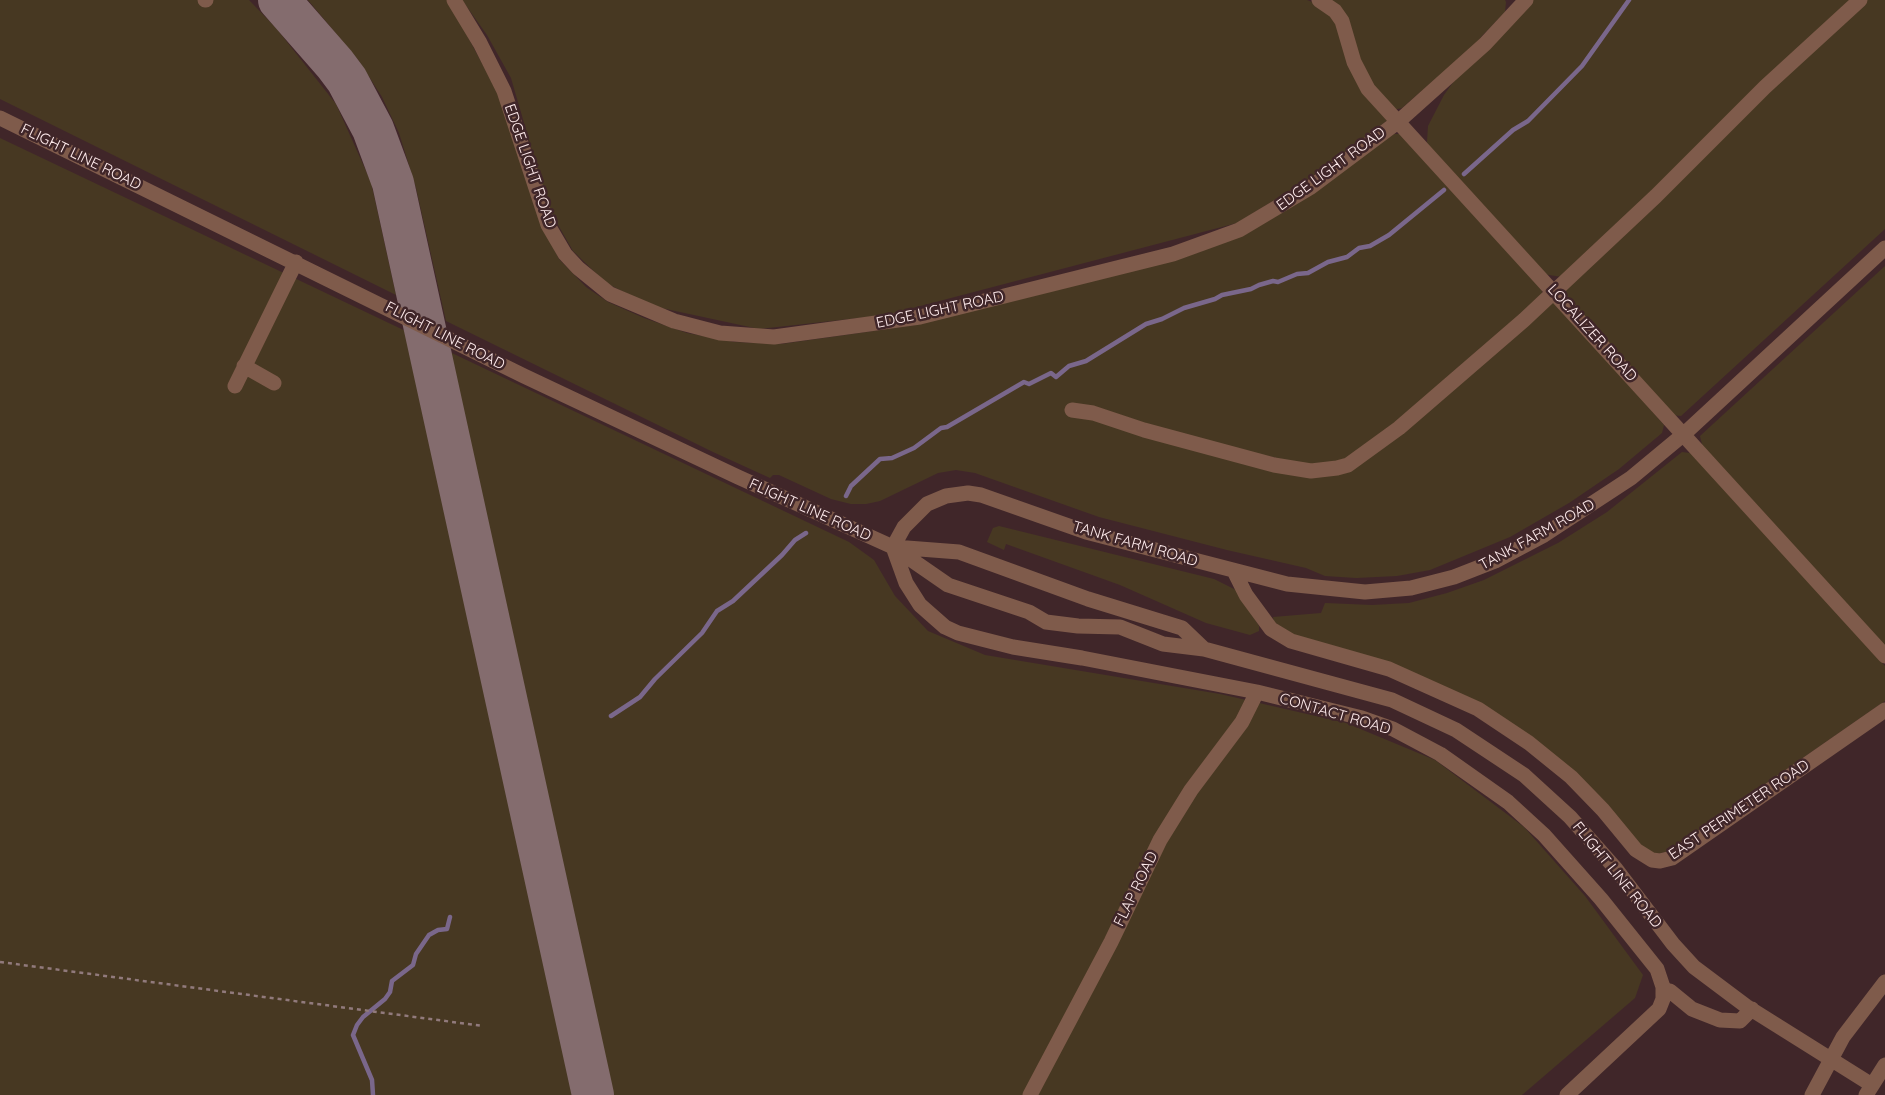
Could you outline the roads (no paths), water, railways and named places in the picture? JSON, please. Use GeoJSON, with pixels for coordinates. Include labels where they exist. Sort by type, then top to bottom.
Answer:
{"type":"FeatureCollection","features":[{"type":"Feature","properties":{"kind":"street","name":"EDGE LIGHT ROAD"},"geometry":{"type":"LineString","coordinates":[[454,0],[480,42],[504,91],[548,225],[565,254],[594,282],[628,303],[674,321],[720,332],[774,337],[912,318],[1070,281],[1191,248],[1239,230],[1311,186],[1399,121],[1485,44],[1526,0]]}},
{"type":"Feature","properties":{"kind":"street","name":"LOCALIZER ROAD"},"geometry":{"type":"LineString","coordinates":[[1319,0],[1335,11],[1342,20],[1354,62],[1368,89],[1885,656]]}},
{"type":"Feature","properties":{"kind":"street"},"geometry":{"type":"LineString","coordinates":[[1072,410],[1093,412],[1161,435],[1274,465],[1311,471],[1337,468],[1361,458],[1399,428],[1524,320],[1553,290],[1589,259],[1765,88],[1860,0]]}},
{"type":"Feature","properties":{"kind":"street","name":"FLIGHT LINE ROAD"},"geometry":{"type":"LineString","coordinates":[[0,118],[542,384],[738,477],[893,547],[948,585],[1029,612],[1046,622],[1078,626],[1120,627],[1163,644],[1204,648],[1392,700],[1456,730],[1505,761],[1549,797],[1587,834],[1673,944],[1694,967],[1752,1009],[1831,1059],[1869,1090]]}},
{"type":"Feature","properties":{"kind":"street","name":"TANK FARM ROAD"},"geometry":{"type":"LineString","coordinates":[[893,547],[911,518],[927,504],[946,496],[968,493],[981,495],[1086,532],[1287,584],[1365,592],[1411,588],[1454,578],[1495,561],[1574,517],[1631,478],[1684,434],[1885,248]]}},
{"type":"Feature","properties":{"kind":"street"},"geometry":{"type":"LineString","coordinates":[[235,386],[296,262]]}},
{"type":"Feature","properties":{"kind":"street"},"geometry":{"type":"LineString","coordinates":[[244,366],[274,383]]}},
{"type":"Feature","properties":{"kind":"street","name":"FLIGHT LINE ROAD"},"geometry":{"type":"LineString","coordinates":[[893,547],[959,552],[1088,598],[1182,628],[1204,648]]}},
{"type":"Feature","properties":{"kind":"street","name":"CONTACT ROAD"},"geometry":{"type":"LineString","coordinates":[[893,547],[900,571],[920,605],[945,627],[958,633],[1013,647],[1082,658],[1257,692],[1362,718],[1393,729],[1440,754],[1489,787],[1544,835],[1592,887],[1657,969],[1662,981],[1663,993]]}},
{"type":"Feature","properties":{"kind":"street","name":"EAST PERIMETER ROAD"},"geometry":{"type":"LineString","coordinates":[[1234,571],[1246,595],[1271,629],[1291,641],[1388,669],[1478,709],[1528,744],[1570,777],[1604,810],[1636,850],[1652,860],[1660,861],[1672,858],[1885,710]]}},
{"type":"Feature","properties":{"kind":"street","name":"FLAP ROAD"},"geometry":{"type":"LineString","coordinates":[[1030,1095],[1110,942],[1160,840],[1191,790],[1242,722],[1257,692]]}},
{"type":"Feature","properties":{"kind":"street"},"geometry":{"type":"LineString","coordinates":[[1812,1095],[1843,1037],[1885,982]]}},
{"type":"Feature","properties":{"kind":"street"},"geometry":{"type":"LineString","coordinates":[[1568,1095],[1659,1009],[1663,993],[1670,992],[1692,1009],[1720,1020],[1740,1021],[1752,1009]]}},
{"type":"Feature","properties":{"kind":"street"},"geometry":{"type":"LineString","coordinates":[[1869,1090],[1885,1065]]}},
{"type":"Feature","properties":{"kind":"waterway"},"geometry":{"type":"LineString","coordinates":[[1464,174],[1513,130],[1528,121],[1582,66],[1629,0]]}},
{"type":"Feature","properties":{"kind":"waterway"},"geometry":{"type":"LineString","coordinates":[[846,496],[851,486],[880,459],[892,458],[914,448],[941,428],[947,427],[1024,382],[1029,384],[1051,373],[1056,377],[1069,366],[1086,361],[1146,324],[1162,319],[1184,308],[1215,299],[1222,295],[1251,289],[1273,281],[1278,282],[1297,274],[1308,273],[1328,262],[1347,257],[1359,248],[1370,246],[1389,235],[1444,190]]}},
{"type":"Feature","properties":{"kind":"waterway"},"geometry":{"type":"LineString","coordinates":[[611,716],[640,697],[655,679],[702,633],[717,611],[733,601],[782,555],[795,540],[806,533]]}},
{"type":"Feature","properties":{"kind":"waterway"},"geometry":{"type":"LineString","coordinates":[[373,1095],[372,1080],[353,1035],[357,1025],[363,1017],[385,999],[390,992],[392,981],[413,965],[416,954],[429,935],[438,930],[447,929],[450,917]]}}]}
